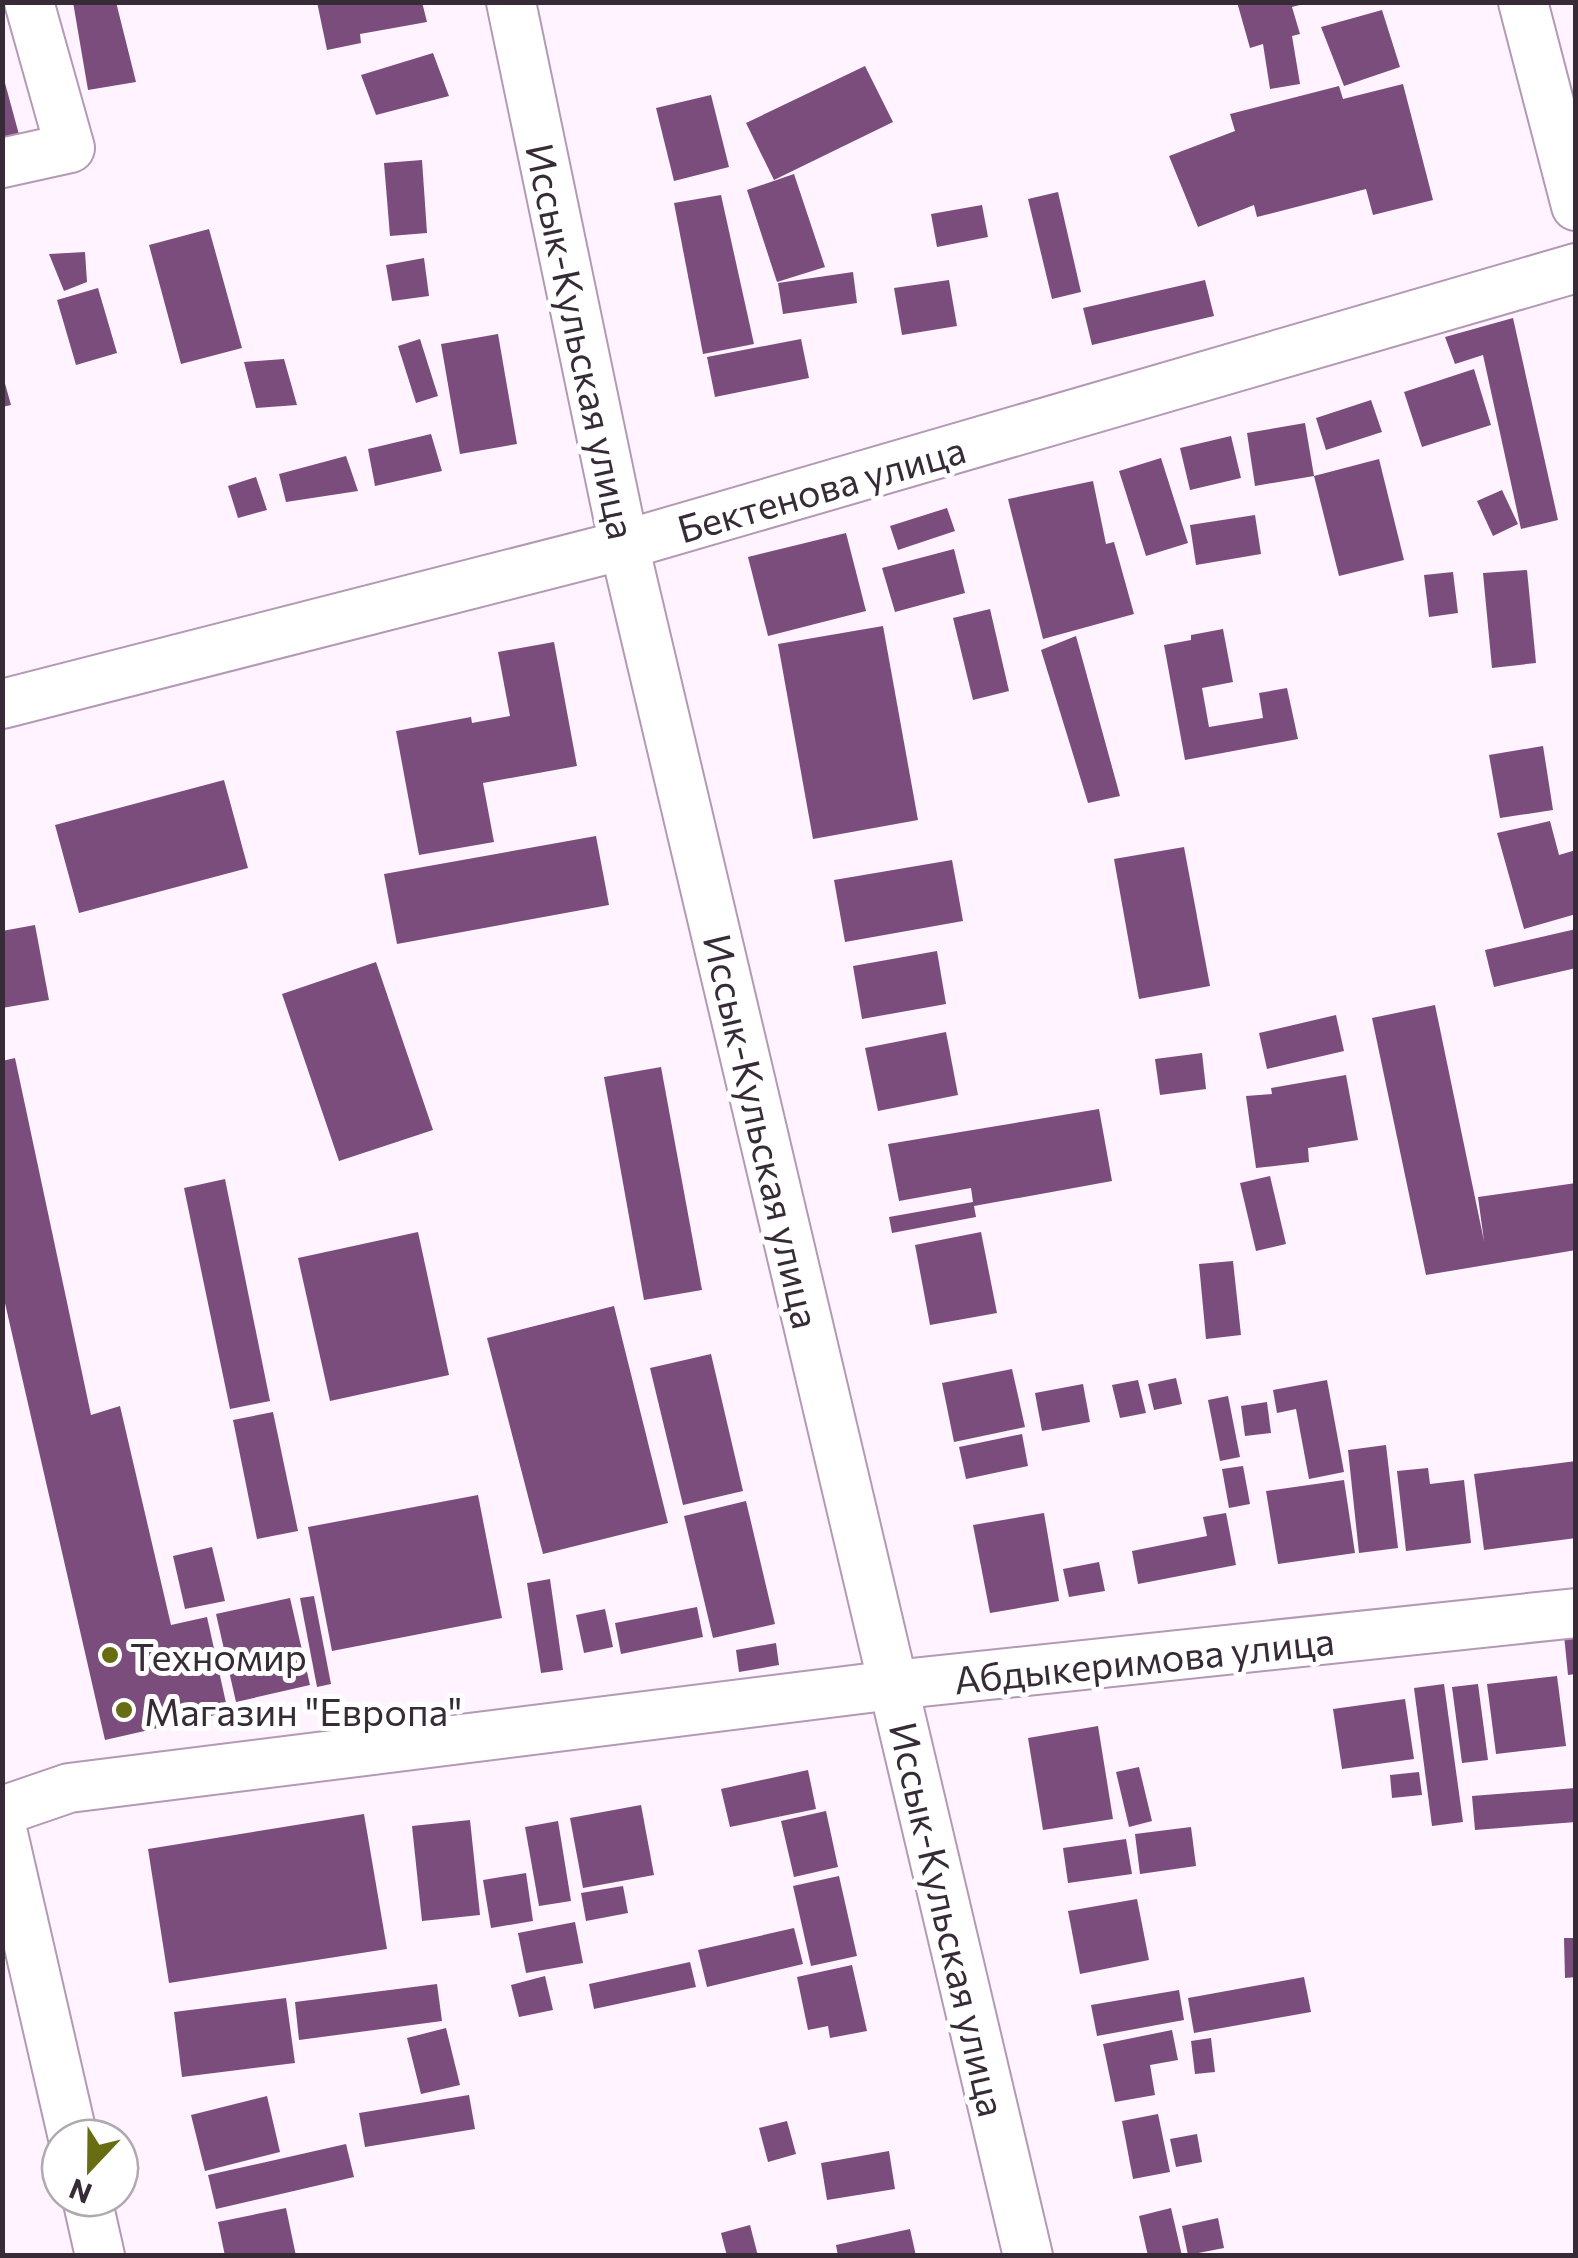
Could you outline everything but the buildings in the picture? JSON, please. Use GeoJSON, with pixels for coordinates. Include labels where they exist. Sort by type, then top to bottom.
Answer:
{"type":"FeatureCollection","features":[{"type":"Feature","properties":{"kind":"street"},"geometry":{"type":"LineString","coordinates":[[2,163],[70,148],[29,2]]}},
{"type":"Feature","properties":{"kind":"street","name":"Иссык-Кульская улица"},"geometry":{"type":"LineString","coordinates":[[511,2],[624,545],[1028,2256]]}},
{"type":"Feature","properties":{"kind":"street"},"geometry":{"type":"LineString","coordinates":[[1524,2],[1576,206]]}},
{"type":"Feature","properties":{"kind":"street","name":"Бектенова улица"},"geometry":{"type":"LineString","coordinates":[[2,704],[624,545],[1576,268]]}},
{"type":"Feature","properties":{"kind":"street","name":"Абдыкеримова улица"},"geometry":{"type":"LineString","coordinates":[[2,1811],[68,1788],[893,1685],[1576,1614]]}},
{"type":"Feature","properties":{"kind":"street"},"geometry":{"type":"LineString","coordinates":[[2,1829],[24,2016],[65,2118]]}},
{"type":"Feature","properties":{"kind":"street"},"geometry":{"type":"LineString","coordinates":[[91,2218],[100,2256]]}},
{"type":"Feature","properties":{"kind":"place","name":"Техномир"},"geometry":{"type":"Point","coordinates":[110,1655]}},
{"type":"Feature","properties":{"kind":"place","name":"Магазин \"Европа\""},"geometry":{"type":"Point","coordinates":[124,1710]}}]}
